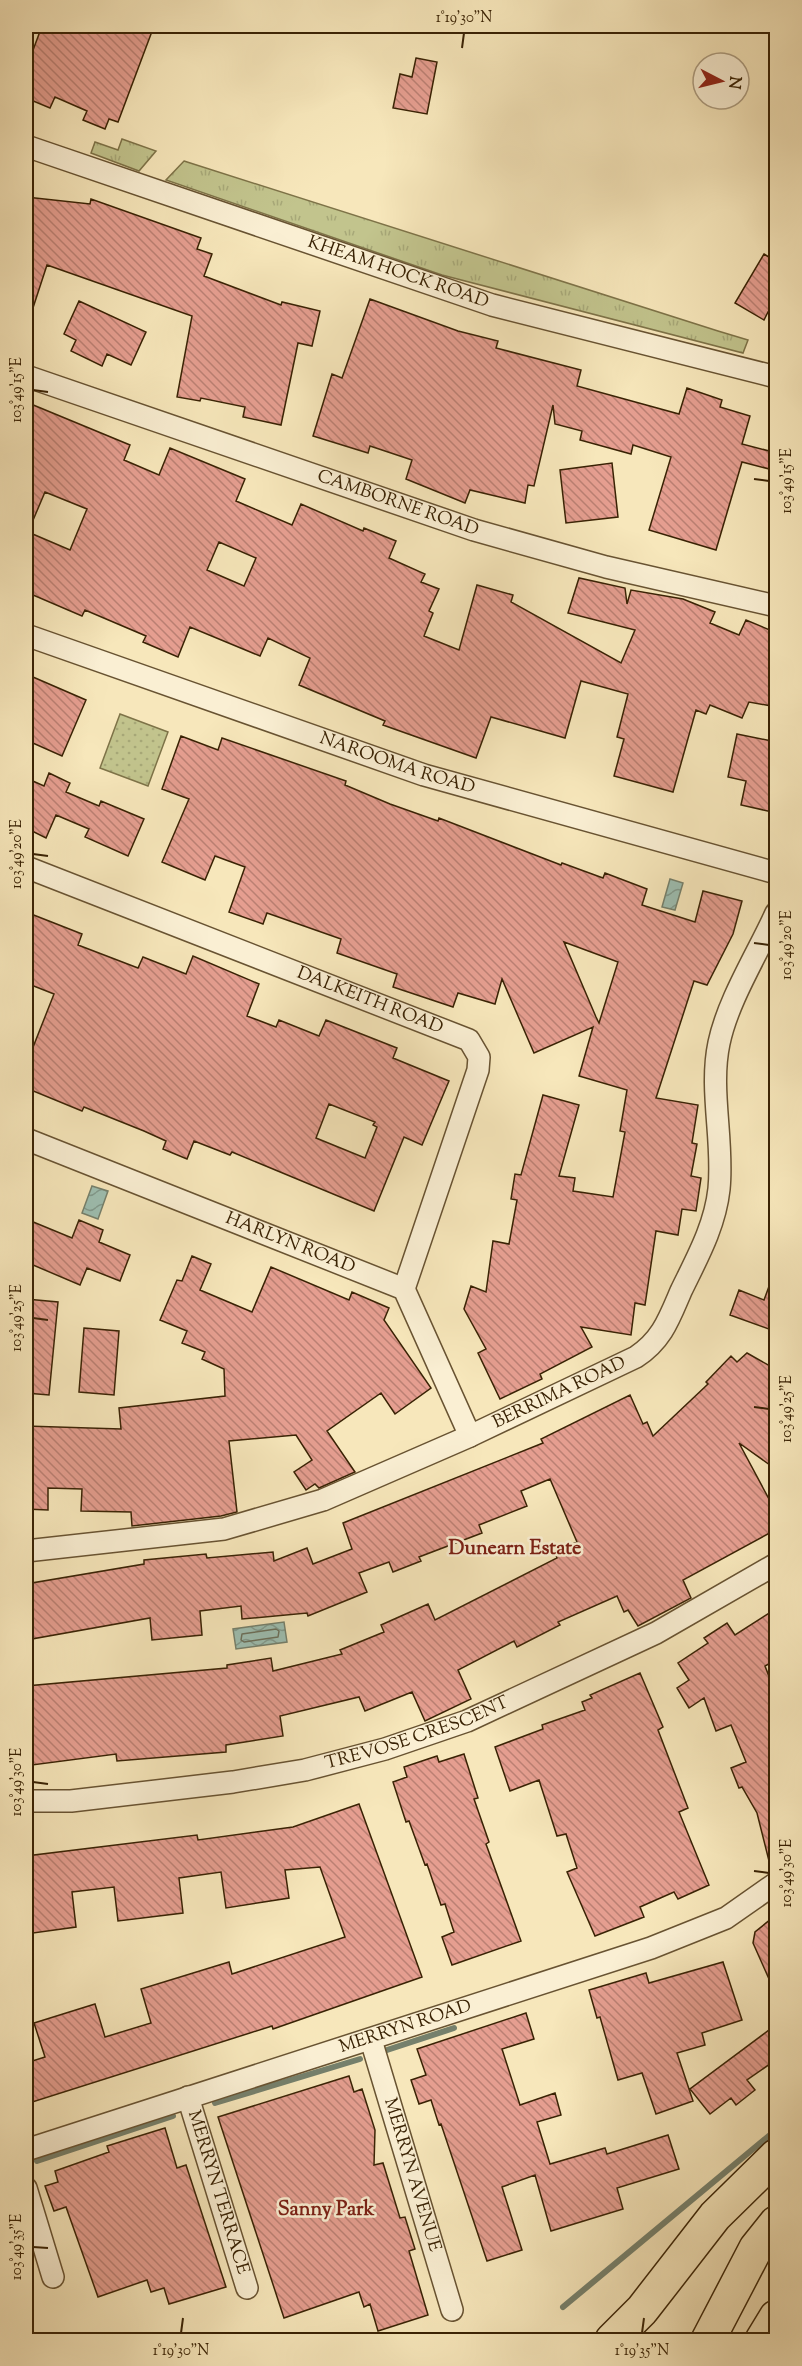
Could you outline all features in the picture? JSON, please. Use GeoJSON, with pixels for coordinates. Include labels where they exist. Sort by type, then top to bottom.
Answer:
{"type":"FeatureCollection","features":[{"type":"Feature","properties":{"kind":"highway"},"geometry":{"type":"LineString","coordinates":[[612,2340],[642,2310],[715,2216],[777,2156]]}},
{"type":"Feature","properties":{"kind":"highway"},"geometry":{"type":"LineString","coordinates":[[708,2340],[756,2248],[777,2223]]}},
{"type":"Feature","properties":{"kind":"highway"},"geometry":{"type":"LineString","coordinates":[[762,2340],[777,2317]]}},
{"type":"Feature","properties":{"kind":"street","name":"KHEAM HOCK ROAD"},"geometry":{"type":"LineString","coordinates":[[26,146],[492,305],[777,377]]}},
{"type":"Feature","properties":{"kind":"street","name":"CAMBORNE ROAD"},"geometry":{"type":"LineString","coordinates":[[26,376],[474,531],[606,567],[777,606]]}},
{"type":"Feature","properties":{"kind":"street","name":"NAROOMA ROAD"},"geometry":{"type":"LineString","coordinates":[[26,634],[424,775],[777,873]]}},
{"type":"Feature","properties":{"kind":"street","name":"DALKEITH ROAD"},"geometry":{"type":"LineString","coordinates":[[26,867],[469,1040],[479,1057],[478,1070],[404,1289]]}},
{"type":"Feature","properties":{"kind":"street","name":"BERRIMA ROAD"},"geometry":{"type":"LineString","coordinates":[[26,1551],[224,1529],[323,1500],[471,1436],[636,1357],[653,1346],[663,1330],[709,1232],[719,1188],[716,1068],[719,1041],[729,1013],[777,913]]}},
{"type":"Feature","properties":{"kind":"street","name":"HARLYN ROAD"},"geometry":{"type":"LineString","coordinates":[[26,1139],[404,1289]]}},
{"type":"Feature","properties":{"kind":"street"},"geometry":{"type":"LineString","coordinates":[[404,1289],[471,1436]]}},
{"type":"Feature","properties":{"kind":"street","name":"TREVOSE CRESCENT"},"geometry":{"type":"LineString","coordinates":[[26,1801],[71,1802],[233,1782],[305,1770],[386,1749],[467,1721],[656,1633],[777,1564]]}},
{"type":"Feature","properties":{"kind":"street","name":"MERRYN ROAD"},"geometry":{"type":"LineString","coordinates":[[26,2150],[651,1948],[726,1918],[777,1883]]}},
{"type":"Feature","properties":{"kind":"street","name":"MERRYN AVENUE"},"geometry":{"type":"LineString","coordinates":[[371,2040],[452,2310]]}},
{"type":"Feature","properties":{"kind":"street","name":"MERRYN TERRACE"},"geometry":{"type":"LineString","coordinates":[[188,2097],[247,2288]]}},
{"type":"Feature","properties":{"kind":"street"},"geometry":{"type":"LineString","coordinates":[[26,2188],[53,2277]]}},
{"type":"Feature","properties":{"kind":"green space"},"geometry":{"type":"Polygon","coordinates":[[[122,139],[156,151],[139,171],[91,153],[95,142],[118,150],[122,139]]]}},
{"type":"Feature","properties":{"kind":"green space"},"geometry":{"type":"Polygon","coordinates":[[[184,161],[748,340],[743,353],[442,275],[166,180],[184,161]]]}},
{"type":"Feature","properties":{"kind":"green space"},"geometry":{"type":"Polygon","coordinates":[[[120,714],[168,732],[148,786],[100,768],[120,714]]]}},
{"type":"Feature","properties":{"kind":"water"},"geometry":{"type":"Polygon","coordinates":[[[670,879],[683,883],[675,910],[662,907],[670,879]]]}},
{"type":"Feature","properties":{"kind":"water"},"geometry":{"type":"Polygon","coordinates":[[[92,1186],[108,1191],[98,1219],[82,1213],[92,1186]]]}},
{"type":"Feature","properties":{"kind":"water"},"geometry":{"type":"Polygon","coordinates":[[[284,1622],[287,1642],[236,1649],[233,1629],[284,1622]]]}},
{"type":"Feature","properties":{"kind":"building"},"geometry":{"type":"Polygon","coordinates":[[[42,26],[154,26],[118,122],[109,119],[105,129],[83,120],[87,111],[55,97],[50,108],[26,98],[26,69],[42,26]]]}},
{"type":"Feature","properties":{"kind":"building"},"geometry":{"type":"Polygon","coordinates":[[[416,58],[437,62],[427,114],[393,108],[400,74],[412,77],[416,58]]]}},
{"type":"Feature","properties":{"kind":"building"},"geometry":{"type":"Polygon","coordinates":[[[26,197],[90,204],[91,199],[201,238],[197,249],[212,254],[204,276],[281,305],[282,302],[320,311],[312,346],[298,343],[281,425],[243,417],[245,407],[201,398],[200,401],[177,397],[192,316],[47,265],[29,320],[26,319],[26,197]]]}},
{"type":"Feature","properties":{"kind":"building"},"geometry":{"type":"Polygon","coordinates":[[[764,254],[777,262],[777,317],[768,312],[764,320],[735,303],[764,254]]]}},
{"type":"Feature","properties":{"kind":"building"},"geometry":{"type":"Polygon","coordinates":[[[370,299],[458,331],[498,341],[496,348],[581,370],[577,386],[679,414],[687,388],[722,400],[720,407],[750,416],[742,444],[777,453],[777,471],[742,462],[716,550],[649,530],[671,457],[633,445],[631,454],[580,440],[582,431],[555,424],[553,405],[534,486],[528,485],[525,503],[470,490],[465,503],[406,479],[412,460],[370,446],[368,453],[313,436],[332,374],[342,378],[370,299]]]}},
{"type":"Feature","properties":{"kind":"building"},"geometry":{"type":"Polygon","coordinates":[[[79,301],[146,332],[131,365],[107,354],[102,366],[71,351],[76,340],[64,334],[79,301]]]}},
{"type":"Feature","properties":{"kind":"building"},"geometry":{"type":"Polygon","coordinates":[[[26,402],[130,445],[124,460],[159,475],[170,448],[245,479],[236,501],[292,525],[301,504],[363,531],[364,528],[396,541],[389,558],[425,574],[421,582],[439,589],[429,611],[433,613],[424,636],[459,650],[477,585],[513,595],[511,602],[621,663],[635,630],[568,613],[579,578],[625,588],[627,604],[631,590],[683,599],[715,612],[710,623],[739,635],[746,620],[777,633],[777,707],[749,702],[742,718],[710,705],[706,714],[696,710],[673,792],[614,776],[624,739],[617,737],[628,694],[581,681],[565,738],[491,717],[476,758],[383,725],[385,721],[299,685],[310,658],[268,638],[260,656],[190,627],[178,657],[143,642],[146,636],[85,610],[82,616],[26,592],[26,402]],[[45,492],[28,532],[70,550],[87,509],[45,492]],[[219,542],[207,570],[244,586],[256,558],[219,542]]]}},
{"type":"Feature","properties":{"kind":"building"},"geometry":{"type":"Polygon","coordinates":[[[612,463],[618,517],[566,523],[560,470],[612,463]]]}},
{"type":"Feature","properties":{"kind":"building"},"geometry":{"type":"Polygon","coordinates":[[[26,674],[86,700],[62,756],[26,740],[26,674]]]}},
{"type":"Feature","properties":{"kind":"building"},"geometry":{"type":"Polygon","coordinates":[[[737,734],[777,742],[777,813],[741,805],[746,781],[728,777],[737,734]]]}},
{"type":"Feature","properties":{"kind":"building"},"geometry":{"type":"Polygon","coordinates":[[[181,736],[218,750],[222,738],[346,781],[345,785],[390,804],[438,821],[439,818],[561,865],[562,863],[603,878],[605,873],[647,889],[642,905],[695,922],[703,891],[742,901],[733,934],[707,985],[694,981],[656,1098],[698,1105],[692,1143],[697,1144],[691,1176],[701,1178],[696,1211],[682,1209],[678,1235],[656,1231],[645,1305],[635,1303],[631,1335],[581,1327],[592,1347],[540,1374],[542,1379],[500,1399],[478,1353],[486,1349],[464,1309],[471,1286],[486,1292],[493,1241],[509,1244],[517,1200],[511,1199],[515,1174],[521,1175],[543,1095],[579,1105],[559,1176],[575,1178],[573,1191],[613,1197],[625,1132],[620,1131],[627,1090],[579,1076],[593,1027],[534,1053],[502,979],[495,1004],[458,993],[453,1007],[393,987],[397,974],[337,953],[341,939],[267,913],[263,924],[229,912],[245,867],[215,856],[205,880],[162,862],[189,799],[162,789],[181,736]],[[564,942],[599,1023],[618,962],[564,942]]]}},
{"type":"Feature","properties":{"kind":"building"},"geometry":{"type":"Polygon","coordinates":[[[49,773],[70,783],[66,792],[99,806],[101,801],[144,819],[128,856],[85,837],[89,829],[56,815],[46,838],[26,828],[26,778],[44,786],[49,773]]]}},
{"type":"Feature","properties":{"kind":"building"},"geometry":{"type":"Polygon","coordinates":[[[26,912],[82,934],[78,945],[138,968],[143,957],[186,974],[193,956],[259,984],[247,1016],[276,1027],[279,1020],[319,1036],[326,1020],[397,1048],[393,1058],[449,1081],[422,1145],[404,1137],[374,1211],[232,1152],[230,1155],[194,1141],[187,1159],[163,1149],[166,1141],[144,1131],[84,1107],[82,1111],[26,1088],[26,1065],[54,994],[26,983],[26,912]],[[329,1104],[316,1138],[365,1158],[377,1127],[373,1125],[375,1122],[329,1104]]]}},
{"type":"Feature","properties":{"kind":"building"},"geometry":{"type":"Polygon","coordinates":[[[26,1219],[72,1238],[79,1220],[103,1230],[99,1242],[130,1255],[120,1281],[87,1268],[80,1285],[26,1262],[26,1219]]]}},
{"type":"Feature","properties":{"kind":"building"},"geometry":{"type":"Polygon","coordinates":[[[192,1256],[211,1264],[200,1290],[252,1312],[271,1267],[349,1300],[352,1292],[389,1308],[384,1320],[431,1388],[395,1414],[381,1393],[327,1431],[355,1472],[319,1488],[315,1484],[306,1490],[294,1472],[312,1460],[296,1435],[229,1441],[237,1512],[221,1516],[132,1526],[131,1512],[81,1511],[82,1489],[48,1488],[48,1510],[26,1509],[26,1426],[121,1429],[119,1408],[225,1396],[224,1369],[202,1359],[205,1352],[182,1343],[187,1331],[160,1320],[177,1280],[182,1281],[192,1256]]]}},
{"type":"Feature","properties":{"kind":"building"},"geometry":{"type":"Polygon","coordinates":[[[775,1270],[777,1332],[730,1315],[739,1290],[764,1300],[775,1270]]]}},
{"type":"Feature","properties":{"kind":"building"},"geometry":{"type":"Polygon","coordinates":[[[26,1299],[58,1302],[49,1395],[26,1393],[26,1299]]]}},
{"type":"Feature","properties":{"kind":"building"},"geometry":{"type":"Polygon","coordinates":[[[84,1328],[119,1331],[114,1395],[79,1392],[84,1328]]]}},
{"type":"Feature","properties":{"kind":"building"},"geometry":{"type":"Polygon","coordinates":[[[747,1353],[777,1370],[777,1470],[739,1443],[777,1514],[777,1529],[683,1580],[691,1598],[638,1626],[628,1610],[624,1612],[617,1596],[558,1622],[560,1625],[517,1647],[514,1641],[458,1670],[471,1699],[425,1721],[412,1692],[365,1711],[359,1697],[280,1716],[283,1736],[226,1745],[226,1752],[117,1761],[116,1754],[32,1765],[26,1714],[26,1686],[227,1668],[227,1665],[271,1658],[273,1671],[342,1654],[340,1650],[384,1632],[381,1625],[428,1604],[435,1620],[557,1558],[554,1552],[577,1542],[550,1479],[521,1491],[527,1506],[479,1525],[482,1533],[419,1557],[421,1561],[393,1572],[389,1562],[359,1573],[367,1592],[308,1616],[307,1613],[242,1619],[241,1606],[200,1611],[202,1635],[152,1640],[150,1618],[26,1640],[26,1584],[144,1564],[144,1560],[206,1554],[207,1558],[273,1552],[274,1561],[307,1548],[313,1564],[352,1549],[343,1523],[543,1443],[541,1439],[630,1395],[643,1424],[647,1422],[653,1436],[708,1384],[706,1382],[731,1356],[737,1362],[747,1353]]]}},
{"type":"Feature","properties":{"kind":"building"},"geometry":{"type":"Polygon","coordinates":[[[777,1608],[777,1659],[765,1666],[777,1697],[777,1868],[771,1869],[757,1813],[742,1787],[739,1788],[731,1768],[746,1762],[731,1725],[716,1731],[704,1698],[689,1708],[677,1688],[689,1680],[678,1663],[708,1643],[704,1638],[727,1623],[735,1635],[777,1608]]]}},
{"type":"Feature","properties":{"kind":"building"},"geometry":{"type":"Polygon","coordinates":[[[640,1673],[663,1727],[658,1730],[688,1808],[679,1812],[709,1885],[678,1899],[674,1892],[640,1907],[644,1917],[595,1936],[567,1872],[577,1868],[566,1834],[557,1836],[539,1780],[510,1791],[495,1747],[543,1729],[542,1725],[585,1710],[582,1702],[592,1698],[590,1695],[640,1673]]]}},
{"type":"Feature","properties":{"kind":"building"},"geometry":{"type":"Polygon","coordinates":[[[464,1754],[478,1798],[474,1799],[489,1842],[486,1844],[521,1941],[452,1965],[442,1937],[454,1932],[445,1904],[441,1905],[409,1821],[406,1822],[393,1782],[407,1777],[404,1767],[437,1756],[439,1762],[464,1754]]]}},
{"type":"Feature","properties":{"kind":"building"},"geometry":{"type":"Polygon","coordinates":[[[359,1804],[422,1977],[273,2029],[272,2026],[26,2104],[26,2063],[45,2057],[34,2023],[95,2004],[105,2037],[151,2023],[141,1989],[229,1962],[232,1974],[345,1937],[320,1867],[285,1870],[289,1898],[226,1908],[221,1872],[179,1878],[183,1913],[118,1921],[114,1887],[72,1892],[76,1927],[26,1934],[26,1856],[197,1835],[198,1840],[293,1827],[359,1804]]]}},
{"type":"Feature","properties":{"kind":"building"},"geometry":{"type":"Polygon","coordinates":[[[771,1919],[777,1930],[777,1997],[753,1943],[755,1932],[771,1919]]]}},
{"type":"Feature","properties":{"kind":"building"},"geometry":{"type":"Polygon","coordinates":[[[723,1962],[742,2020],[702,2033],[705,2045],[677,2053],[693,2101],[656,2114],[642,2073],[618,2080],[600,2017],[597,2018],[589,1990],[646,1973],[649,1983],[723,1962]]]}},
{"type":"Feature","properties":{"kind":"building"},"geometry":{"type":"Polygon","coordinates":[[[526,2013],[534,2039],[502,2049],[520,2105],[555,2093],[561,2115],[537,2122],[550,2164],[605,2148],[607,2154],[668,2135],[679,2169],[617,2188],[623,2209],[551,2231],[535,2175],[502,2187],[522,2250],[487,2261],[431,2100],[419,2104],[411,2080],[426,2075],[417,2049],[526,2013]]]}},
{"type":"Feature","properties":{"kind":"building"},"geometry":{"type":"Polygon","coordinates":[[[777,2024],[777,2059],[747,2080],[755,2090],[736,2105],[731,2098],[710,2114],[690,2089],[777,2024]]]}},
{"type":"Feature","properties":{"kind":"building"},"geometry":{"type":"Polygon","coordinates":[[[349,2076],[354,2092],[362,2089],[375,2130],[374,2165],[383,2163],[400,2218],[405,2217],[415,2249],[409,2251],[428,2315],[378,2331],[370,2304],[364,2307],[359,2292],[284,2318],[218,2117],[349,2076]]]}},
{"type":"Feature","properties":{"kind":"building"},"geometry":{"type":"Polygon","coordinates":[[[165,2128],[177,2168],[186,2165],[226,2287],[169,2304],[164,2288],[151,2292],[147,2280],[98,2297],[66,2207],[54,2211],[45,2186],[58,2182],[55,2171],[109,2152],[107,2146],[165,2128]]]}},
{"type":"Feature","properties":{"kind":"waterway"},"geometry":{"type":"LineString","coordinates":[[387,2050],[454,2028]]}},
{"type":"Feature","properties":{"kind":"waterway"},"geometry":{"type":"LineString","coordinates":[[215,2103],[360,2059]]}},
{"type":"Feature","properties":{"kind":"waterway"},"geometry":{"type":"LineString","coordinates":[[37,2161],[173,2116]]}},
{"type":"Feature","properties":{"kind":"waterway"},"geometry":{"type":"LineString","coordinates":[[563,2307],[776,2130]]}},
{"type":"Feature","properties":{"kind":"district","name":"Dunearn Estate"},"geometry":{"type":"Point","coordinates":[515,1549]}},
{"type":"Feature","properties":{"kind":"district","name":"Sanny Park"},"geometry":{"type":"Point","coordinates":[326,2210]}}]}
